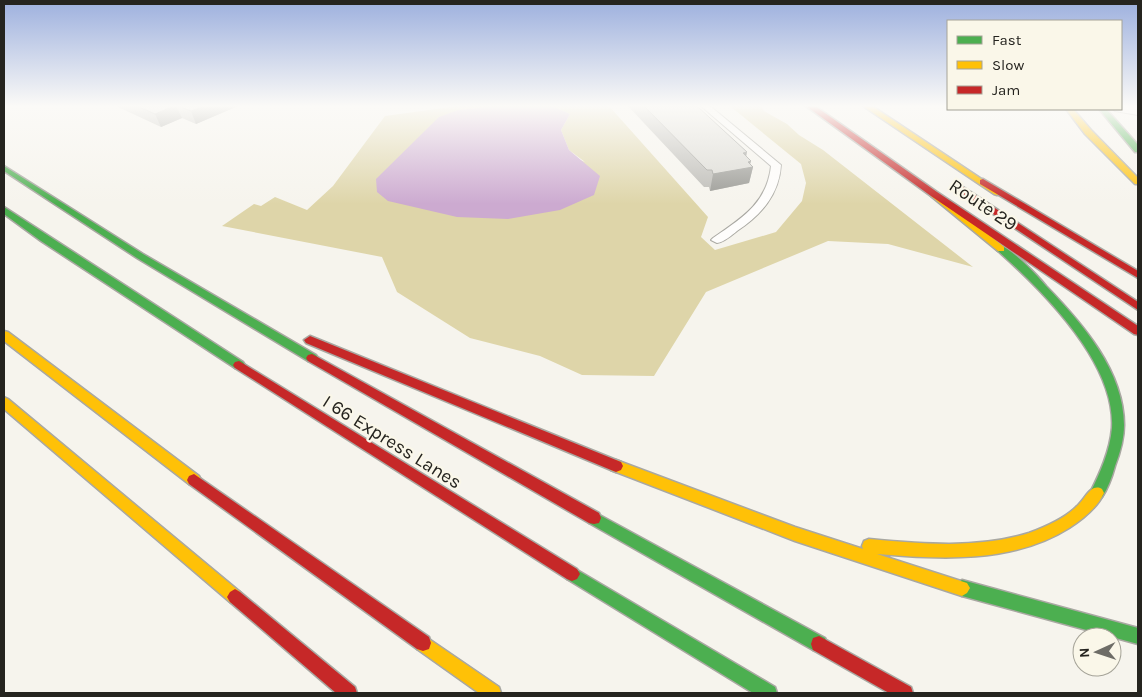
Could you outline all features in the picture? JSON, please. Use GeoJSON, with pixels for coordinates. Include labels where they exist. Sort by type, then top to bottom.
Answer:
{"type":"FeatureCollection","features":[{"type":"Feature","properties":{"kind":"main road","name":"Route 29"},"geometry":{"type":"LineString","coordinates":[[856,139],[934,194],[1138,331]]}},
{"type":"Feature","properties":{"kind":"main road","name":"Route 29"},"geometry":{"type":"LineString","coordinates":[[917,139],[1138,287]]}},
{"type":"Feature","properties":{"kind":"main road"},"geometry":{"type":"LineString","coordinates":[[1095,139],[1138,182]]}},
{"type":"Feature","properties":{"kind":"main road"},"geometry":{"type":"LineString","coordinates":[[1128,139],[1138,150]]}},
{"type":"Feature","properties":{"kind":"main road"},"geometry":{"type":"LineString","coordinates":[[4,168],[211,299],[352,382],[905,693]]}},
{"type":"Feature","properties":{"kind":"main road"},"geometry":{"type":"LineString","coordinates":[[951,182],[1138,307]]}},
{"type":"Feature","properties":{"kind":"main road"},"geometry":{"type":"LineString","coordinates":[[983,182],[1138,275]]}},
{"type":"Feature","properties":{"kind":"main road"},"geometry":{"type":"LineString","coordinates":[[797,535],[870,546],[939,552],[982,550],[1020,542],[1056,529],[1077,515],[1092,501],[1110,469],[1116,439],[1118,414],[1107,379],[1078,329],[1051,293],[934,194]]}},
{"type":"Feature","properties":{"kind":"main road","name":"I 66 Express Lanes"},"geometry":{"type":"LineString","coordinates":[[4,210],[66,254],[354,439],[615,601],[769,693]]}},
{"type":"Feature","properties":{"kind":"main road"},"geometry":{"type":"LineString","coordinates":[[211,299],[543,438],[668,488],[797,535],[997,598],[1138,636]]}},
{"type":"Feature","properties":{"kind":"main road"},"geometry":{"type":"LineString","coordinates":[[4,335],[193,480],[493,693]]}},
{"type":"Feature","properties":{"kind":"main road"},"geometry":{"type":"LineString","coordinates":[[4,402],[349,693]]}},
{"type":"Feature","properties":{"kind":"lane"},"geometry":{"type":"LineString","coordinates":[[717,240],[755,213],[771,190],[776,177],[776,165],[744,139]]}},
{"type":"Feature","properties":{"kind":"shaded area"},"geometry":{"type":"Polygon","coordinates":[[[368,139],[528,139],[585,162],[569,150],[564,139],[638,139],[708,217],[701,237],[715,250],[776,232],[802,201],[806,183],[801,164],[770,139],[805,139],[823,150],[973,267],[888,244],[828,241],[706,292],[654,376],[582,375],[540,356],[470,338],[397,292],[382,257],[222,226],[254,204],[261,206],[275,197],[307,210],[333,186],[368,139]]]}},
{"type":"Feature","properties":{"kind":"shaded area"},"geometry":{"type":"Polygon","coordinates":[[[417,139],[564,139],[569,150],[600,176],[594,195],[560,210],[508,219],[457,217],[388,201],[377,192],[376,179],[417,139]]]}},
{"type":"Feature","properties":{"kind":"building"},"geometry":{"type":"Polygon","coordinates":[[[676,139],[732,139],[747,152],[743,153],[751,161],[748,162],[753,167],[713,174],[712,170],[707,170],[676,139]]]}},
{"type":"Feature","properties":{"kind":"traffic: fast"},"geometry":{"type":"LineString","coordinates":[[1128,139],[1138,150]]}},
{"type":"Feature","properties":{"kind":"traffic: fast"},"geometry":{"type":"LineString","coordinates":[[4,168],[140,256],[312,358]]}},
{"type":"Feature","properties":{"kind":"traffic: fast"},"geometry":{"type":"LineString","coordinates":[[4,210],[44,239],[239,365]]}},
{"type":"Feature","properties":{"kind":"traffic: fast"},"geometry":{"type":"LineString","coordinates":[[1001,249],[1058,304],[1093,350],[1106,375],[1115,399],[1118,428],[1113,455],[1097,493]]}},
{"type":"Feature","properties":{"kind":"traffic: fast"},"geometry":{"type":"LineString","coordinates":[[594,518],[819,644]]}},
{"type":"Feature","properties":{"kind":"traffic: fast"},"geometry":{"type":"LineString","coordinates":[[572,574],[769,693]]}},
{"type":"Feature","properties":{"kind":"traffic: fast"},"geometry":{"type":"LineString","coordinates":[[962,588],[1138,636]]}},
{"type":"Feature","properties":{"kind":"traffic: slow"},"geometry":{"type":"LineString","coordinates":[[916,139],[997,192]]}},
{"type":"Feature","properties":{"kind":"traffic: slow"},"geometry":{"type":"LineString","coordinates":[[1095,139],[1138,182]]}},
{"type":"Feature","properties":{"kind":"traffic: slow"},"geometry":{"type":"LineString","coordinates":[[934,194],[1001,249]]}},
{"type":"Feature","properties":{"kind":"traffic: slow"},"geometry":{"type":"LineString","coordinates":[[4,335],[194,480]]}},
{"type":"Feature","properties":{"kind":"traffic: slow"},"geometry":{"type":"LineString","coordinates":[[4,402],[235,597]]}},
{"type":"Feature","properties":{"kind":"traffic: slow"},"geometry":{"type":"LineString","coordinates":[[616,466],[795,534],[962,588]]}},
{"type":"Feature","properties":{"kind":"traffic: slow"},"geometry":{"type":"LineString","coordinates":[[869,546],[922,550],[977,549],[1004,546],[1030,539],[1054,529],[1080,513],[1097,493]]}},
{"type":"Feature","properties":{"kind":"traffic: slow"},"geometry":{"type":"LineString","coordinates":[[423,643],[493,693]]}},
{"type":"Feature","properties":{"kind":"traffic: jam"},"geometry":{"type":"LineString","coordinates":[[856,139],[934,194],[1138,331]]}},
{"type":"Feature","properties":{"kind":"traffic: jam"},"geometry":{"type":"LineString","coordinates":[[983,182],[1138,275]]}},
{"type":"Feature","properties":{"kind":"traffic: jam"},"geometry":{"type":"LineString","coordinates":[[963,190],[1138,307]]}},
{"type":"Feature","properties":{"kind":"traffic: jam"},"geometry":{"type":"LineString","coordinates":[[310,340],[616,466]]}},
{"type":"Feature","properties":{"kind":"traffic: jam"},"geometry":{"type":"LineString","coordinates":[[312,358],[594,518]]}},
{"type":"Feature","properties":{"kind":"traffic: jam"},"geometry":{"type":"LineString","coordinates":[[239,365],[572,574]]}},
{"type":"Feature","properties":{"kind":"traffic: jam"},"geometry":{"type":"LineString","coordinates":[[194,480],[423,643]]}},
{"type":"Feature","properties":{"kind":"traffic: jam"},"geometry":{"type":"LineString","coordinates":[[235,597],[349,693]]}},
{"type":"Feature","properties":{"kind":"traffic: jam"},"geometry":{"type":"LineString","coordinates":[[819,644],[905,693]]}}]}
